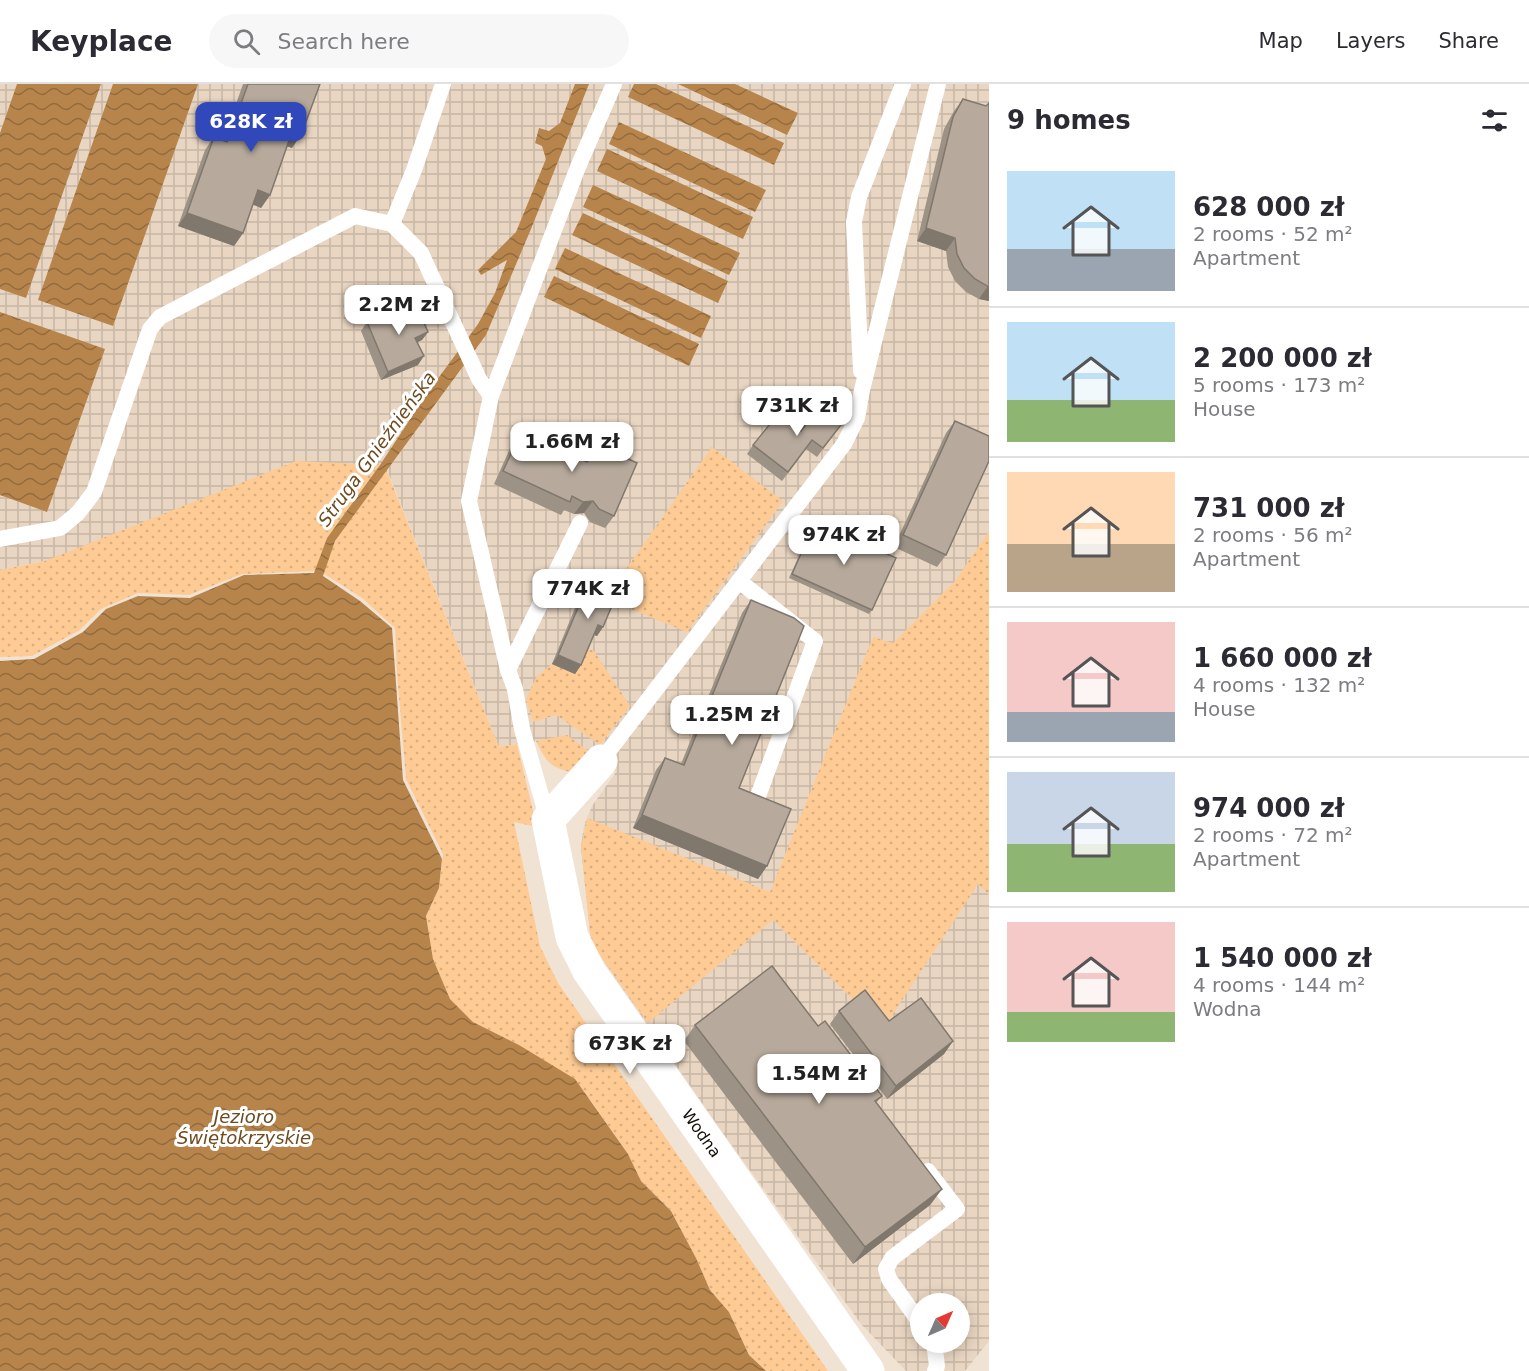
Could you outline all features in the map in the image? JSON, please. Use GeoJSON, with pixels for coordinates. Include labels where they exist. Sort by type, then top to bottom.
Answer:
{"type":"FeatureCollection","features":[{"type":"Feature","properties":{"kind":"street"},"geometry":{"type":"LineString","coordinates":[[548,820],[601,761]]}},
{"type":"Feature","properties":{"kind":"street","name":"Wodna"},"geometry":{"type":"LineString","coordinates":[[548,820],[572,937],[589,971],[868,1371]]}},
{"type":"Feature","properties":{"kind":"lane"},"geometry":{"type":"LineString","coordinates":[[392,224],[414,170],[443,84]]}},
{"type":"Feature","properties":{"kind":"lane"},"geometry":{"type":"LineString","coordinates":[[548,820],[522,729],[515,689],[508,670],[469,501],[491,396],[578,167],[614,84]]}},
{"type":"Feature","properties":{"kind":"lane"},"geometry":{"type":"LineString","coordinates":[[862,390],[855,222],[862,187],[903,84]]}},
{"type":"Feature","properties":{"kind":"lane"},"geometry":{"type":"LineString","coordinates":[[601,761],[844,444],[857,418],[938,84]]}},
{"type":"Feature","properties":{"kind":"lane"},"geometry":{"type":"LineString","coordinates":[[0,539],[60,528],[78,513],[94,492],[150,329],[159,317],[355,216],[392,224],[421,253],[479,379],[491,396]]}},
{"type":"Feature","properties":{"kind":"lane"},"geometry":{"type":"LineString","coordinates":[[508,670],[580,523]]}},
{"type":"Feature","properties":{"kind":"lane"},"geometry":{"type":"LineString","coordinates":[[739,581],[815,641],[757,799]]}},
{"type":"Feature","properties":{"kind":"lane"},"geometry":{"type":"LineString","coordinates":[[910,1309],[889,1279],[886,1269],[892,1258],[957,1209],[921,1163]]}},
{"type":"Feature","properties":{"kind":"lane"},"geometry":{"type":"LineString","coordinates":[[935,1353],[937,1365],[935,1371]]}},
{"type":"Feature","properties":{"kind":"shaded area"},"geometry":{"type":"Polygon","coordinates":[[[0,84],[989,84],[989,868],[979,884],[989,895],[989,1341],[965,1371],[906,1371],[861,1324],[720,1129],[591,943],[581,847],[584,825],[592,806],[616,772],[601,761],[536,741],[499,747],[385,465],[45,561],[0,570],[0,84]]]}},
{"type":"Feature","properties":{"kind":"shaded area"},"geometry":{"type":"Polygon","coordinates":[[[712,447],[783,501],[687,632],[621,605],[626,595],[612,589],[712,447]]]}},
{"type":"Feature","properties":{"kind":"shaded area"},"geometry":{"type":"Polygon","coordinates":[[[296,461],[380,465],[327,538],[316,571],[242,574],[189,595],[138,593],[101,609],[80,630],[32,656],[0,657],[0,570],[45,561],[296,461]]]}},
{"type":"Feature","properties":{"kind":"shaded area"},"geometry":{"type":"Polygon","coordinates":[[[386,469],[499,747],[517,744],[537,827],[514,822],[540,946],[558,983],[828,1371],[766,1371],[749,1355],[729,1312],[710,1290],[671,1211],[641,1181],[628,1154],[591,1101],[519,1045],[473,1022],[450,999],[433,959],[426,916],[439,888],[443,854],[406,779],[395,628],[362,598],[323,573],[335,541],[386,469]]]}},
{"type":"Feature","properties":{"kind":"shaded area"},"geometry":{"type":"Polygon","coordinates":[[[989,531],[989,895],[978,884],[880,1034],[856,1003],[773,920],[648,1023],[591,943],[581,847],[587,818],[770,892],[873,637],[893,643],[955,581],[989,531]]]}},
{"type":"Feature","properties":{"kind":"shaded area"},"geometry":{"type":"Polygon","coordinates":[[[586,648],[594,651],[630,706],[600,745],[556,715],[533,722],[526,699],[537,676],[552,664],[586,648]]]}},
{"type":"Feature","properties":{"kind":"shaded area"},"geometry":{"type":"Polygon","coordinates":[[[567,735],[594,755],[570,772],[548,762],[536,741],[567,735]]]}},
{"type":"Feature","properties":{"kind":"water"},"geometry":{"type":"Polygon","coordinates":[[[17,84],[101,84],[26,298],[0,289],[0,133],[17,84]]]}},
{"type":"Feature","properties":{"kind":"water"},"geometry":{"type":"Polygon","coordinates":[[[113,84],[198,84],[113,326],[38,300],[113,84]]]}},
{"type":"Feature","properties":{"kind":"water","name":"Jezioro Świętokrzyskie"},"geometry":{"type":"Polygon","coordinates":[[[575,84],[589,84],[486,335],[335,541],[323,576],[360,601],[392,628],[403,780],[442,859],[439,888],[426,916],[433,959],[450,999],[473,1022],[519,1045],[575,1079],[628,1154],[641,1181],[671,1211],[710,1290],[729,1312],[749,1355],[766,1371],[0,1371],[0,661],[34,659],[83,632],[106,609],[138,596],[190,598],[244,575],[314,573],[327,538],[478,324],[495,293],[507,260],[481,275],[478,270],[516,232],[546,159],[542,146],[535,143],[539,128],[549,131],[560,123],[575,84]]]}},
{"type":"Feature","properties":{"kind":"water"},"geometry":{"type":"Polygon","coordinates":[[[634,84],[656,84],[784,143],[774,165],[628,97],[634,84]]]}},
{"type":"Feature","properties":{"kind":"water"},"geometry":{"type":"Polygon","coordinates":[[[678,84],[735,84],[798,113],[787,135],[678,84]]]}},
{"type":"Feature","properties":{"kind":"water"},"geometry":{"type":"Polygon","coordinates":[[[619,122],[766,190],[755,212],[609,144],[619,122]]]}},
{"type":"Feature","properties":{"kind":"water"},"geometry":{"type":"Polygon","coordinates":[[[607,149],[753,217],[743,239],[597,171],[607,149]]]}},
{"type":"Feature","properties":{"kind":"water"},"geometry":{"type":"Polygon","coordinates":[[[593,185],[740,253],[729,275],[583,207],[593,185]]]}},
{"type":"Feature","properties":{"kind":"water"},"geometry":{"type":"Polygon","coordinates":[[[583,213],[728,281],[718,303],[572,235],[583,213]]]}},
{"type":"Feature","properties":{"kind":"water"},"geometry":{"type":"Polygon","coordinates":[[[565,248],[711,316],[701,338],[555,269],[565,248]]]}},
{"type":"Feature","properties":{"kind":"water"},"geometry":{"type":"Polygon","coordinates":[[[554,276],[699,344],[689,366],[544,297],[554,276]]]}},
{"type":"Feature","properties":{"kind":"water"},"geometry":{"type":"Polygon","coordinates":[[[0,312],[105,349],[47,512],[0,495],[0,312]]]}},
{"type":"Feature","properties":{"kind":"building"},"geometry":{"type":"Polygon","coordinates":[[[248,84],[320,84],[301,135],[292,132],[270,195],[258,190],[243,233],[187,213],[214,137],[227,142],[248,84]]]}},
{"type":"Feature","properties":{"kind":"building"},"geometry":{"type":"Polygon","coordinates":[[[963,99],[986,106],[989,103],[989,287],[975,279],[964,268],[957,254],[955,238],[926,228],[953,117],[963,99]]]}},
{"type":"Feature","properties":{"kind":"building"},"geometry":{"type":"Polygon","coordinates":[[[414,301],[428,332],[415,338],[424,356],[388,372],[367,322],[414,301]]]}},
{"type":"Feature","properties":{"kind":"building"},"geometry":{"type":"Polygon","coordinates":[[[822,404],[844,421],[823,448],[812,440],[788,472],[753,445],[778,414],[801,431],[822,404]]]}},
{"type":"Feature","properties":{"kind":"building"},"geometry":{"type":"Polygon","coordinates":[[[955,421],[989,436],[989,461],[946,555],[903,535],[955,421]]]}},
{"type":"Feature","properties":{"kind":"building"},"geometry":{"type":"Polygon","coordinates":[[[521,432],[587,462],[595,444],[637,463],[614,516],[599,509],[593,501],[583,502],[572,496],[570,502],[503,471],[521,432]]]}},
{"type":"Feature","properties":{"kind":"building"},"geometry":{"type":"Polygon","coordinates":[[[815,522],[896,558],[872,610],[792,574],[815,522]]]}},
{"type":"Feature","properties":{"kind":"building"},"geometry":{"type":"Polygon","coordinates":[[[591,577],[619,589],[603,627],[598,625],[581,665],[558,655],[591,577]]]}},
{"type":"Feature","properties":{"kind":"building"},"geometry":{"type":"Polygon","coordinates":[[[751,600],[794,618],[804,626],[739,788],[791,809],[767,866],[642,815],[665,758],[684,765],[751,600]]]}},
{"type":"Feature","properties":{"kind":"building"},"geometry":{"type":"Polygon","coordinates":[[[772,966],[818,1026],[825,1021],[882,1096],[875,1101],[942,1189],[865,1247],[695,1025],[772,966]]]}},
{"type":"Feature","properties":{"kind":"building"},"geometry":{"type":"Polygon","coordinates":[[[865,990],[889,1021],[921,998],[953,1041],[896,1086],[839,1011],[865,990]]]}},
{"type":"Feature","properties":{"kind":"water label","name":"Struga Gnieźnieńska"},"geometry":{"type":"Point","coordinates":[377,449]}}]}
